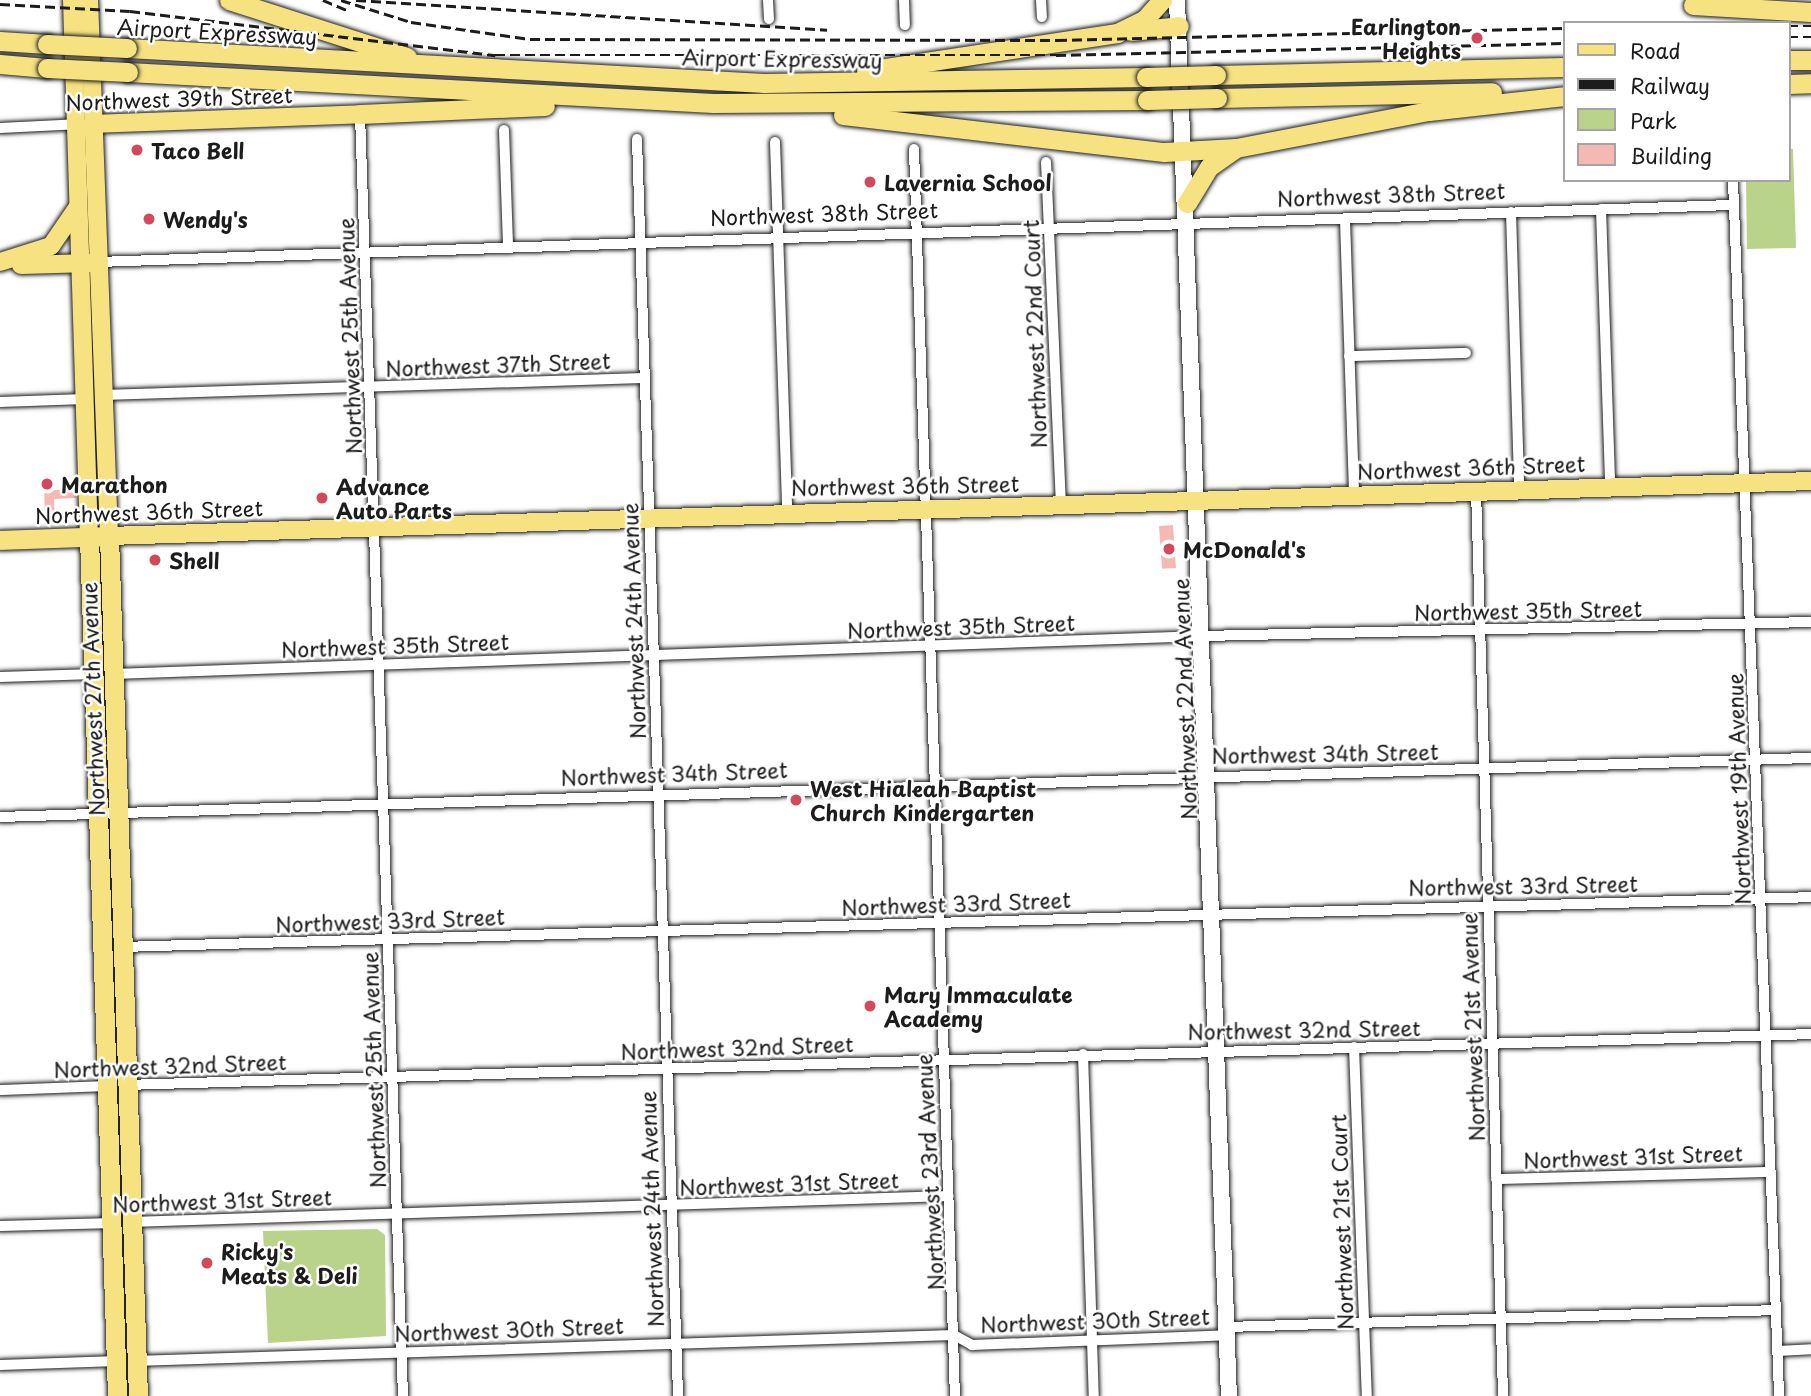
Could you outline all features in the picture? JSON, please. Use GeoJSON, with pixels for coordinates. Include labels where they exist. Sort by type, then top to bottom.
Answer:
{"type":"FeatureCollection","features":[{"type":"Feature","properties":{"kind":"highway"},"geometry":{"type":"LineString","coordinates":[[229,0],[446,66]]}},
{"type":"Feature","properties":{"kind":"highway"},"geometry":{"type":"LineString","coordinates":[[1117,33],[1144,20],[1162,0]]}},
{"type":"Feature","properties":{"kind":"highway"},"geometry":{"type":"LineString","coordinates":[[1772,0],[1811,12]]}},
{"type":"Feature","properties":{"kind":"highway"},"geometry":{"type":"LineString","coordinates":[[1693,5],[1811,12]]}},
{"type":"Feature","properties":{"kind":"highway"},"geometry":{"type":"LineString","coordinates":[[764,83],[908,68],[1117,33],[1179,26]]}},
{"type":"Feature","properties":{"kind":"highway","name":"Airport Expressway"},"geometry":{"type":"LineString","coordinates":[[0,41],[764,83],[1562,67]]}},
{"type":"Feature","properties":{"kind":"highway"},"geometry":{"type":"LineString","coordinates":[[1790,60],[1811,60]]}},
{"type":"Feature","properties":{"kind":"highway"},"geometry":{"type":"LineString","coordinates":[[0,64],[615,100],[797,105],[1562,90]]}},
{"type":"Feature","properties":{"kind":"highway"},"geometry":{"type":"LineString","coordinates":[[0,71],[47,68]]}},
{"type":"Feature","properties":{"kind":"highway"},"geometry":{"type":"LineString","coordinates":[[1790,84],[1811,83]]}},
{"type":"Feature","properties":{"kind":"highway"},"geometry":{"type":"LineString","coordinates":[[797,105],[1085,145],[1185,150],[1236,148],[1429,111],[1562,96]]}},
{"type":"Feature","properties":{"kind":"highway"},"geometry":{"type":"LineString","coordinates":[[360,114],[615,100]]}},
{"type":"Feature","properties":{"kind":"highway"},"geometry":{"type":"LineString","coordinates":[[1186,203],[1203,174],[1236,148]]}},
{"type":"Feature","properties":{"kind":"highway","name":"Northwest 36th Street"},"geometry":{"type":"LineString","coordinates":[[0,540],[109,536]]}},
{"type":"Feature","properties":{"kind":"highway","name":"Northwest 27th Avenue"},"geometry":{"type":"LineString","coordinates":[[109,536],[107,679],[112,947],[107,1086],[117,1396]]}},
{"type":"Feature","properties":{"kind":"highway","name":"Northwest 27th Avenue"},"geometry":{"type":"LineString","coordinates":[[89,537],[107,679]]}},
{"type":"Feature","properties":{"kind":"highway","name":"Northwest 27th Avenue"},"geometry":{"type":"LineString","coordinates":[[112,947],[128,1085],[138,1396]]}},
{"type":"Feature","properties":{"kind":"main road","name":"Northwest 27th Avenue"},"geometry":{"type":"LineString","coordinates":[[72,0],[98,262],[109,536]]}},
{"type":"Feature","properties":{"kind":"main road","name":"Northwest 27th Avenue"},"geometry":{"type":"LineString","coordinates":[[89,0],[85,124],[78,205],[89,537]]}},
{"type":"Feature","properties":{"kind":"main road","name":"Northwest 22nd Avenue"},"geometry":{"type":"LineString","coordinates":[[1177,0],[1185,150],[1229,1396]]}},
{"type":"Feature","properties":{"kind":"main road","name":"Northwest 39th Street"},"geometry":{"type":"LineString","coordinates":[[85,124],[360,114]]}},
{"type":"Feature","properties":{"kind":"main road"},"geometry":{"type":"LineString","coordinates":[[0,264],[51,246],[78,205]]}},
{"type":"Feature","properties":{"kind":"main road","name":"Northwest 38th Street"},"geometry":{"type":"LineString","coordinates":[[0,264],[98,262]]}},
{"type":"Feature","properties":{"kind":"main road"},"geometry":{"type":"LineString","coordinates":[[83,364],[103,395]]}},
{"type":"Feature","properties":{"kind":"main road","name":"Northwest 36th Street"},"geometry":{"type":"LineString","coordinates":[[109,536],[923,506],[1811,481]]}},
{"type":"Feature","properties":{"kind":"street"},"geometry":{"type":"LineString","coordinates":[[768,0],[769,19]]}},
{"type":"Feature","properties":{"kind":"street"},"geometry":{"type":"LineString","coordinates":[[904,0],[905,25]]}},
{"type":"Feature","properties":{"kind":"street"},"geometry":{"type":"LineString","coordinates":[[1041,0],[1042,17]]}},
{"type":"Feature","properties":{"kind":"street","name":"Northwest 25th Avenue"},"geometry":{"type":"LineString","coordinates":[[360,114],[403,1396]]}},
{"type":"Feature","properties":{"kind":"street","name":"Northwest 39th Street"},"geometry":{"type":"LineString","coordinates":[[0,128],[85,124]]}},
{"type":"Feature","properties":{"kind":"street"},"geometry":{"type":"LineString","coordinates":[[504,130],[508,247]]}},
{"type":"Feature","properties":{"kind":"street","name":"Northwest 24th Avenue"},"geometry":{"type":"LineString","coordinates":[[637,139],[638,243],[659,793],[664,1069],[678,1396]]}},
{"type":"Feature","properties":{"kind":"street"},"geometry":{"type":"LineString","coordinates":[[775,142],[787,511]]}},
{"type":"Feature","properties":{"kind":"street","name":"Northwest 23rd Avenue"},"geometry":{"type":"LineString","coordinates":[[914,149],[923,506],[955,1396]]}},
{"type":"Feature","properties":{"kind":"street","name":"Northwest 22nd Court"},"geometry":{"type":"LineString","coordinates":[[1046,162],[1062,504]]}},
{"type":"Feature","properties":{"kind":"street","name":"Northwest 19th Avenue"},"geometry":{"type":"LineString","coordinates":[[1733,182],[1752,624],[1779,1396]]}},
{"type":"Feature","properties":{"kind":"street","name":"Northwest 38th Street"},"geometry":{"type":"LineString","coordinates":[[98,262],[1734,205]]}},
{"type":"Feature","properties":{"kind":"street"},"geometry":{"type":"LineString","coordinates":[[1601,209],[1610,486]]}},
{"type":"Feature","properties":{"kind":"street"},"geometry":{"type":"LineString","coordinates":[[1510,212],[1519,488]]}},
{"type":"Feature","properties":{"kind":"street"},"geometry":{"type":"LineString","coordinates":[[1345,220],[1354,493]]}},
{"type":"Feature","properties":{"kind":"street"},"geometry":{"type":"LineString","coordinates":[[1349,356],[1466,353]]}},
{"type":"Feature","properties":{"kind":"street","name":"Northwest 37th Street"},"geometry":{"type":"LineString","coordinates":[[103,395],[643,378]]}},
{"type":"Feature","properties":{"kind":"street"},"geometry":{"type":"LineString","coordinates":[[0,402],[85,399]]}},
{"type":"Feature","properties":{"kind":"street","name":"Northwest 21st Avenue"},"geometry":{"type":"LineString","coordinates":[[1476,489],[1503,1396]]}},
{"type":"Feature","properties":{"kind":"street","name":"Northwest 35th Street"},"geometry":{"type":"LineString","coordinates":[[0,677],[107,679],[378,665],[1203,636],[1811,622]]}},
{"type":"Feature","properties":{"kind":"street","name":"Northwest 34th Street"},"geometry":{"type":"LineString","coordinates":[[0,817],[1208,774],[1483,769],[1811,758]]}},
{"type":"Feature","properties":{"kind":"street","name":"Northwest 33rd Street"},"geometry":{"type":"LineString","coordinates":[[112,947],[938,924],[1213,912],[1811,897]]}},
{"type":"Feature","properties":{"kind":"street","name":"Northwest 32nd Street"},"geometry":{"type":"LineString","coordinates":[[0,1090],[1217,1049],[1811,1034]]}},
{"type":"Feature","properties":{"kind":"street","name":"Northwest 21st Court"},"geometry":{"type":"LineString","coordinates":[[1354,1047],[1367,1396]]}},
{"type":"Feature","properties":{"kind":"street"},"geometry":{"type":"LineString","coordinates":[[1083,1054],[1094,1396]]}},
{"type":"Feature","properties":{"kind":"street","name":"Northwest 31st Street"},"geometry":{"type":"LineString","coordinates":[[1496,1179],[1770,1171]]}},
{"type":"Feature","properties":{"kind":"street","name":"Northwest 31st Street"},"geometry":{"type":"LineString","coordinates":[[0,1226],[949,1196]]}},
{"type":"Feature","properties":{"kind":"street","name":"Northwest 30th Street"},"geometry":{"type":"LineString","coordinates":[[0,1365],[954,1335],[972,1345],[1092,1342],[1364,1321],[1776,1310]]}},
{"type":"Feature","properties":{"kind":"street"},"geometry":{"type":"LineString","coordinates":[[1777,1351],[1811,1349]]}},
{"type":"Feature","properties":{"kind":"green space"},"geometry":{"type":"Polygon","coordinates":[[[1790,149],[1793,149],[1796,248],[1747,249],[1746,182],[1790,182],[1790,149]]]}},
{"type":"Feature","properties":{"kind":"green space"},"geometry":{"type":"Polygon","coordinates":[[[377,1229],[385,1235],[386,1336],[268,1343],[263,1231],[377,1229]]]}},
{"type":"Feature","properties":{"kind":"building","name":"Marathon"},"geometry":{"type":"Polygon","coordinates":[[[51,480],[54,490],[76,489],[76,498],[54,499],[55,521],[45,521],[44,481],[51,480]]]}},
{"type":"Feature","properties":{"kind":"building","name":"McDonald's"},"geometry":{"type":"Polygon","coordinates":[[[1173,525],[1176,568],[1162,569],[1159,526],[1173,525]]]}},
{"type":"Feature","properties":{"kind":"railway"},"geometry":{"type":"LineString","coordinates":[[323,0],[349,11]]}},
{"type":"Feature","properties":{"kind":"railway"},"geometry":{"type":"LineString","coordinates":[[341,0],[411,22],[530,39],[1057,40],[1562,28]]}},
{"type":"Feature","properties":{"kind":"railway"},"geometry":{"type":"LineString","coordinates":[[356,0],[827,30]]}},
{"type":"Feature","properties":{"kind":"railway"},"geometry":{"type":"LineString","coordinates":[[0,4],[130,11],[495,55],[1056,55],[1562,43]]}},
{"type":"Feature","properties":{"kind":"railway"},"geometry":{"type":"LineString","coordinates":[[1790,26],[1811,26]]}},
{"type":"Feature","properties":{"kind":"railway"},"geometry":{"type":"LineString","coordinates":[[1790,37],[1811,37]]}},
{"type":"Feature","properties":{"kind":"place","name":"Earlington Heights"},"geometry":{"type":"Point","coordinates":[1477,38]}},
{"type":"Feature","properties":{"kind":"place","name":"Taco Bell"},"geometry":{"type":"Point","coordinates":[137,150]}},
{"type":"Feature","properties":{"kind":"place","name":"Lavernia School"},"geometry":{"type":"Point","coordinates":[870,182]}},
{"type":"Feature","properties":{"kind":"place","name":"Wendy's"},"geometry":{"type":"Point","coordinates":[149,219]}},
{"type":"Feature","properties":{"kind":"place","name":"Marathon"},"geometry":{"type":"Point","coordinates":[47,484]}},
{"type":"Feature","properties":{"kind":"place","name":"Advance Auto Parts"},"geometry":{"type":"Point","coordinates":[322,498]}},
{"type":"Feature","properties":{"kind":"place","name":"McDonald's"},"geometry":{"type":"Point","coordinates":[1169,549]}},
{"type":"Feature","properties":{"kind":"place","name":"Shell"},"geometry":{"type":"Point","coordinates":[155,560]}},
{"type":"Feature","properties":{"kind":"place","name":"West Hialeah Baptist Church Kindergarten"},"geometry":{"type":"Point","coordinates":[796,800]}},
{"type":"Feature","properties":{"kind":"place","name":"Mary Immaculate Academy"},"geometry":{"type":"Point","coordinates":[870,1006]}},
{"type":"Feature","properties":{"kind":"place","name":"Ricky's Meats & Deli"},"geometry":{"type":"Point","coordinates":[207,1263]}}]}
